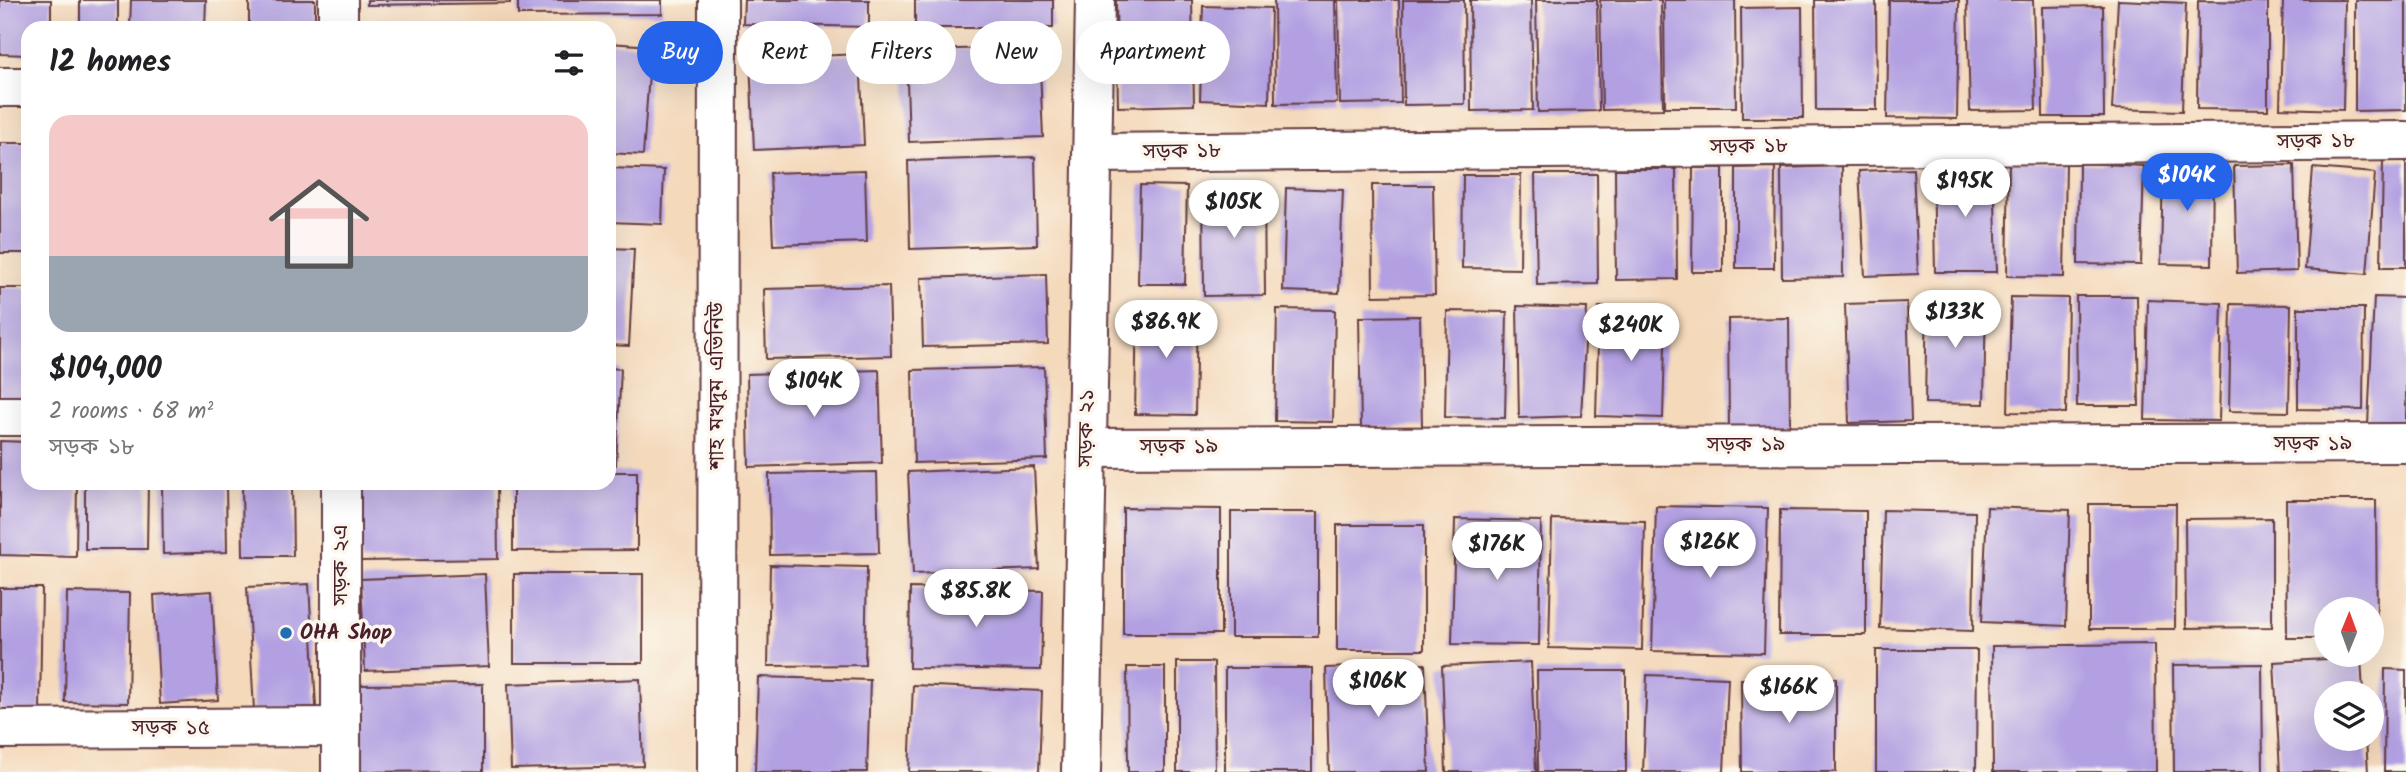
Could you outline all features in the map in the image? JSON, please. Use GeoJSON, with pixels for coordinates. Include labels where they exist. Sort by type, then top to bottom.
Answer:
{"type":"FeatureCollection","features":[{"type":"Feature","properties":{"kind":"street"},"geometry":{"type":"LineString","coordinates":[[338,0],[338,21]]}},
{"type":"Feature","properties":{"kind":"street","name":"শাহ মখদুম এভিনিউ"},"geometry":{"type":"LineString","coordinates":[[717,772],[718,0]]}},
{"type":"Feature","properties":{"kind":"street","name":"সড়ক ২১"},"geometry":{"type":"LineString","coordinates":[[1081,772],[1095,0]]}},
{"type":"Feature","properties":{"kind":"street"},"geometry":{"type":"LineString","coordinates":[[0,87],[21,87]]}},
{"type":"Feature","properties":{"kind":"street","name":"সড়ক ১৮"},"geometry":{"type":"LineString","coordinates":[[1092,153],[2406,141]]}},
{"type":"Feature","properties":{"kind":"street"},"geometry":{"type":"LineString","coordinates":[[0,416],[21,416]]}},
{"type":"Feature","properties":{"kind":"street","name":"সড়ক ১৯"},"geometry":{"type":"LineString","coordinates":[[1087,448],[2406,443]]}},
{"type":"Feature","properties":{"kind":"street","name":"সড়ক ২এ"},"geometry":{"type":"LineString","coordinates":[[341,490],[341,772]]}},
{"type":"Feature","properties":{"kind":"street","name":"সড়ক ১৫"},"geometry":{"type":"LineString","coordinates":[[0,729],[341,727]]}},
{"type":"Feature","properties":{"kind":"building"},"geometry":{"type":"Polygon","coordinates":[[[0,0],[51,0],[51,21],[21,21],[21,55],[0,54],[0,0]]]}},
{"type":"Feature","properties":{"kind":"building"},"geometry":{"type":"Polygon","coordinates":[[[80,0],[118,0],[118,21],[80,21],[80,0]]]}},
{"type":"Feature","properties":{"kind":"building"},"geometry":{"type":"Polygon","coordinates":[[[131,0],[206,0],[205,21],[130,21],[131,0]]]}},
{"type":"Feature","properties":{"kind":"building"},"geometry":{"type":"Polygon","coordinates":[[[249,0],[315,0],[315,21],[249,21],[249,0]]]}},
{"type":"Feature","properties":{"kind":"building"},"geometry":{"type":"Polygon","coordinates":[[[367,0],[510,0],[510,3],[367,5],[367,0]]]}},
{"type":"Feature","properties":{"kind":"building"},"geometry":{"type":"Polygon","coordinates":[[[518,0],[662,0],[662,14],[518,15],[518,0]]]}},
{"type":"Feature","properties":{"kind":"building"},"geometry":{"type":"Polygon","coordinates":[[[744,0],[869,0],[869,21],[846,21],[846,26],[832,26],[832,21],[743,21],[744,0]]]}},
{"type":"Feature","properties":{"kind":"building"},"geometry":{"type":"Polygon","coordinates":[[[915,0],[1053,0],[1053,21],[970,21],[970,28],[956,28],[956,21],[915,21],[915,0]]]}},
{"type":"Feature","properties":{"kind":"building"},"geometry":{"type":"Polygon","coordinates":[[[1116,0],[1192,0],[1192,21],[1116,21],[1116,0]]]}},
{"type":"Feature","properties":{"kind":"building"},"geometry":{"type":"Polygon","coordinates":[[[1274,0],[1335,0],[1337,103],[1275,104],[1274,0]]]}},
{"type":"Feature","properties":{"kind":"building"},"geometry":{"type":"Polygon","coordinates":[[[1338,0],[1399,0],[1401,103],[1340,104],[1338,0]]]}},
{"type":"Feature","properties":{"kind":"building"},"geometry":{"type":"Polygon","coordinates":[[[1403,0],[1464,0],[1465,104],[1404,105],[1403,0]]]}},
{"type":"Feature","properties":{"kind":"building"},"geometry":{"type":"Polygon","coordinates":[[[1470,0],[1531,0],[1533,110],[1471,111],[1470,0]]]}},
{"type":"Feature","properties":{"kind":"building"},"geometry":{"type":"Polygon","coordinates":[[[1536,0],[1597,0],[1599,111],[1538,112],[1536,0]]]}},
{"type":"Feature","properties":{"kind":"building"},"geometry":{"type":"Polygon","coordinates":[[[1600,0],[1661,0],[1663,109],[1602,110],[1600,0]]]}},
{"type":"Feature","properties":{"kind":"building"},"geometry":{"type":"Polygon","coordinates":[[[1664,0],[1735,0],[1736,107],[1665,107],[1664,0]]]}},
{"type":"Feature","properties":{"kind":"building"},"geometry":{"type":"Polygon","coordinates":[[[1815,0],[1876,0],[1877,110],[1816,110],[1815,0]]]}},
{"type":"Feature","properties":{"kind":"building"},"geometry":{"type":"Polygon","coordinates":[[[1889,0],[1959,0],[1957,119],[1887,118],[1889,0]]]}},
{"type":"Feature","properties":{"kind":"building"},"geometry":{"type":"Polygon","coordinates":[[[1967,0],[2033,0],[2036,110],[1970,111],[1967,0]]]}},
{"type":"Feature","properties":{"kind":"building"},"geometry":{"type":"Polygon","coordinates":[[[2118,0],[2186,3],[2182,111],[2112,109],[2118,0]]]}},
{"type":"Feature","properties":{"kind":"building"},"geometry":{"type":"Polygon","coordinates":[[[2283,0],[2345,0],[2343,110],[2280,108],[2283,0]]]}},
{"type":"Feature","properties":{"kind":"building"},"geometry":{"type":"Polygon","coordinates":[[[2355,0],[2406,0],[2406,110],[2355,111],[2355,0]]]}},
{"type":"Feature","properties":{"kind":"building"},"geometry":{"type":"Polygon","coordinates":[[[2198,1],[2268,2],[2268,110],[2197,109],[2198,1]]]}},
{"type":"Feature","properties":{"kind":"building"},"geometry":{"type":"Polygon","coordinates":[[[1203,6],[1271,8],[1269,103],[1200,100],[1201,84],[1230,84],[1230,21],[1203,21],[1203,6]]]}},
{"type":"Feature","properties":{"kind":"building"},"geometry":{"type":"Polygon","coordinates":[[[2103,6],[2104,117],[2043,117],[2042,7],[2103,6]]]}},
{"type":"Feature","properties":{"kind":"building"},"geometry":{"type":"Polygon","coordinates":[[[1802,7],[1803,118],[1742,118],[1741,8],[1802,7]]]}},
{"type":"Feature","properties":{"kind":"building"},"geometry":{"type":"Polygon","coordinates":[[[616,44],[637,45],[637,84],[648,84],[643,155],[616,153],[616,44]]]}},
{"type":"Feature","properties":{"kind":"building"},"geometry":{"type":"Polygon","coordinates":[[[956,49],[970,49],[970,84],[1041,84],[1043,137],[909,142],[907,84],[956,84],[956,49]]]}},
{"type":"Feature","properties":{"kind":"building"},"geometry":{"type":"Polygon","coordinates":[[[832,55],[846,55],[846,84],[861,84],[864,145],[754,150],[751,84],[832,84],[832,55]]]}},
{"type":"Feature","properties":{"kind":"building"},"geometry":{"type":"Polygon","coordinates":[[[1118,84],[1194,84],[1194,105],[1118,107],[1118,84]]]}},
{"type":"Feature","properties":{"kind":"building"},"geometry":{"type":"Polygon","coordinates":[[[0,143],[21,143],[21,253],[0,253],[0,143]]]}},
{"type":"Feature","properties":{"kind":"building"},"geometry":{"type":"Polygon","coordinates":[[[1035,157],[1037,245],[910,249],[908,161],[1035,157]]]}},
{"type":"Feature","properties":{"kind":"building"},"geometry":{"type":"Polygon","coordinates":[[[2163,161],[2213,162],[2212,265],[2161,264],[2163,161]]]}},
{"type":"Feature","properties":{"kind":"building"},"geometry":{"type":"Polygon","coordinates":[[[2383,161],[2406,161],[2406,267],[2381,267],[2383,161]]]}},
{"type":"Feature","properties":{"kind":"building"},"geometry":{"type":"Polygon","coordinates":[[[2009,162],[2066,163],[2064,277],[2007,276],[2009,162]]]}},
{"type":"Feature","properties":{"kind":"building"},"geometry":{"type":"Polygon","coordinates":[[[2079,163],[2144,166],[2141,265],[2078,264],[2079,163]]]}},
{"type":"Feature","properties":{"kind":"building"},"geometry":{"type":"Polygon","coordinates":[[[1994,164],[1997,272],[1935,272],[1933,166],[1994,164]]]}},
{"type":"Feature","properties":{"kind":"building"},"geometry":{"type":"Polygon","coordinates":[[[2294,165],[2297,271],[2237,273],[2234,166],[2294,165]]]}},
{"type":"Feature","properties":{"kind":"building"},"geometry":{"type":"Polygon","coordinates":[[[1842,166],[1843,277],[1782,278],[1781,168],[1842,166]]]}},
{"type":"Feature","properties":{"kind":"building"},"geometry":{"type":"Polygon","coordinates":[[[1775,167],[1774,268],[1736,268],[1736,168],[1775,167]]]}},
{"type":"Feature","properties":{"kind":"building"},"geometry":{"type":"Polygon","coordinates":[[[616,168],[664,170],[662,224],[616,222],[616,168]]]}},
{"type":"Feature","properties":{"kind":"building"},"geometry":{"type":"Polygon","coordinates":[[[1693,168],[1723,168],[1723,272],[1692,272],[1693,168]]]}},
{"type":"Feature","properties":{"kind":"building"},"geometry":{"type":"Polygon","coordinates":[[[2313,168],[2375,173],[2367,274],[2305,269],[2313,168]]]}},
{"type":"Feature","properties":{"kind":"building"},"geometry":{"type":"Polygon","coordinates":[[[1615,169],[1676,169],[1677,279],[1616,280],[1615,169]]]}},
{"type":"Feature","properties":{"kind":"building"},"geometry":{"type":"Polygon","coordinates":[[[1913,169],[1918,274],[1865,276],[1859,171],[1913,169]]]}},
{"type":"Feature","properties":{"kind":"building"},"geometry":{"type":"Polygon","coordinates":[[[865,170],[867,242],[773,245],[770,173],[865,170]]]}},
{"type":"Feature","properties":{"kind":"building"},"geometry":{"type":"Polygon","coordinates":[[[1535,174],[1597,174],[1598,284],[1537,285],[1535,174]]]}},
{"type":"Feature","properties":{"kind":"building"},"geometry":{"type":"Polygon","coordinates":[[[1463,175],[1521,175],[1520,269],[1462,268],[1463,175]]]}},
{"type":"Feature","properties":{"kind":"building"},"geometry":{"type":"Polygon","coordinates":[[[1140,185],[1187,186],[1185,284],[1138,284],[1140,185]]]}},
{"type":"Feature","properties":{"kind":"building"},"geometry":{"type":"Polygon","coordinates":[[[1203,185],[1264,185],[1265,295],[1204,296],[1203,185]]]}},
{"type":"Feature","properties":{"kind":"building"},"geometry":{"type":"Polygon","coordinates":[[[1372,185],[1433,185],[1435,295],[1373,296],[1372,185]]]}},
{"type":"Feature","properties":{"kind":"building"},"geometry":{"type":"Polygon","coordinates":[[[1286,188],[1343,190],[1339,293],[1283,291],[1286,188]]]}},
{"type":"Feature","properties":{"kind":"building"},"geometry":{"type":"Polygon","coordinates":[[[616,248],[634,249],[629,346],[616,345],[616,248]]]}},
{"type":"Feature","properties":{"kind":"building"},"geometry":{"type":"Polygon","coordinates":[[[1046,274],[1048,344],[923,347],[921,278],[1046,274]]]}},
{"type":"Feature","properties":{"kind":"building"},"geometry":{"type":"Polygon","coordinates":[[[889,286],[891,356],[766,359],[764,289],[889,286]]]}},
{"type":"Feature","properties":{"kind":"building"},"geometry":{"type":"Polygon","coordinates":[[[0,288],[21,288],[21,398],[0,398],[0,288]]]}},
{"type":"Feature","properties":{"kind":"building"},"geometry":{"type":"Polygon","coordinates":[[[2076,296],[2137,296],[2139,406],[2077,406],[2076,296]]]}},
{"type":"Feature","properties":{"kind":"building"},"geometry":{"type":"Polygon","coordinates":[[[1927,297],[1986,298],[1984,404],[1925,403],[1927,297]]]}},
{"type":"Feature","properties":{"kind":"building"},"geometry":{"type":"Polygon","coordinates":[[[2011,297],[2068,298],[2066,413],[2008,412],[2011,297]]]}},
{"type":"Feature","properties":{"kind":"building"},"geometry":{"type":"Polygon","coordinates":[[[2374,297],[2406,298],[2406,427],[2368,425],[2374,297]]]}},
{"type":"Feature","properties":{"kind":"building"},"geometry":{"type":"Polygon","coordinates":[[[2148,300],[2222,303],[2219,421],[2145,420],[2148,300]]]}},
{"type":"Feature","properties":{"kind":"building"},"geometry":{"type":"Polygon","coordinates":[[[1907,302],[1911,421],[1849,423],[1845,304],[1907,302]]]}},
{"type":"Feature","properties":{"kind":"building"},"geometry":{"type":"Polygon","coordinates":[[[2231,304],[2291,305],[2289,412],[2229,411],[2231,304]]]}},
{"type":"Feature","properties":{"kind":"building"},"geometry":{"type":"Polygon","coordinates":[[[1137,305],[1197,306],[1195,415],[1135,414],[1137,305]]]}},
{"type":"Feature","properties":{"kind":"building"},"geometry":{"type":"Polygon","coordinates":[[[1517,306],[1587,308],[1581,416],[1519,418],[1517,306]]]}},
{"type":"Feature","properties":{"kind":"building"},"geometry":{"type":"Polygon","coordinates":[[[1599,307],[1666,309],[1663,418],[1596,416],[1599,307]]]}},
{"type":"Feature","properties":{"kind":"building"},"geometry":{"type":"Polygon","coordinates":[[[2298,308],[2364,308],[2363,410],[2298,409],[2298,308]]]}},
{"type":"Feature","properties":{"kind":"building"},"geometry":{"type":"Polygon","coordinates":[[[1277,309],[1335,310],[1333,422],[1275,421],[1277,309]]]}},
{"type":"Feature","properties":{"kind":"building"},"geometry":{"type":"Polygon","coordinates":[[[1447,311],[1507,312],[1505,418],[1445,417],[1447,311]]]}},
{"type":"Feature","properties":{"kind":"building"},"geometry":{"type":"Polygon","coordinates":[[[1420,316],[1422,427],[1361,427],[1359,317],[1420,316]]]}},
{"type":"Feature","properties":{"kind":"building"},"geometry":{"type":"Polygon","coordinates":[[[1789,318],[1790,428],[1729,429],[1728,319],[1789,318]]]}},
{"type":"Feature","properties":{"kind":"building"},"geometry":{"type":"Polygon","coordinates":[[[1044,367],[1047,459],[914,463],[912,370],[1044,367]]]}},
{"type":"Feature","properties":{"kind":"building"},"geometry":{"type":"Polygon","coordinates":[[[616,369],[621,369],[616,465],[616,369]]]}},
{"type":"Feature","properties":{"kind":"building"},"geometry":{"type":"Polygon","coordinates":[[[879,370],[882,463],[749,467],[747,374],[879,370]]]}},
{"type":"Feature","properties":{"kind":"building"},"geometry":{"type":"Polygon","coordinates":[[[0,441],[21,442],[21,490],[77,490],[76,557],[0,555],[0,441]]]}},
{"type":"Feature","properties":{"kind":"building"},"geometry":{"type":"Polygon","coordinates":[[[1034,467],[1039,569],[913,574],[908,472],[1034,467]]]}},
{"type":"Feature","properties":{"kind":"building"},"geometry":{"type":"Polygon","coordinates":[[[616,472],[637,472],[637,550],[513,551],[513,490],[616,490],[616,472]]]}},
{"type":"Feature","properties":{"kind":"building"},"geometry":{"type":"Polygon","coordinates":[[[877,472],[879,553],[770,555],[769,474],[877,472]]]}},
{"type":"Feature","properties":{"kind":"building"},"geometry":{"type":"Polygon","coordinates":[[[85,490],[148,490],[147,549],[85,549],[85,490]]]}},
{"type":"Feature","properties":{"kind":"building"},"geometry":{"type":"Polygon","coordinates":[[[162,490],[226,490],[227,552],[163,554],[162,490]]]}},
{"type":"Feature","properties":{"kind":"building"},"geometry":{"type":"Polygon","coordinates":[[[242,490],[292,490],[293,556],[243,556],[242,490]]]}},
{"type":"Feature","properties":{"kind":"building"},"geometry":{"type":"Polygon","coordinates":[[[360,490],[497,490],[498,559],[361,561],[360,490]]]}},
{"type":"Feature","properties":{"kind":"building"},"geometry":{"type":"Polygon","coordinates":[[[2286,500],[2376,500],[2377,597],[2314,597],[2314,638],[2287,638],[2286,500]]]}},
{"type":"Feature","properties":{"kind":"building"},"geometry":{"type":"Polygon","coordinates":[[[2089,504],[2176,504],[2175,629],[2089,629],[2089,504]]]}},
{"type":"Feature","properties":{"kind":"building"},"geometry":{"type":"Polygon","coordinates":[[[1656,506],[1768,508],[1764,653],[1652,651],[1656,506]]]}},
{"type":"Feature","properties":{"kind":"building"},"geometry":{"type":"Polygon","coordinates":[[[1987,507],[2070,510],[2066,626],[1982,622],[1987,507]]]}},
{"type":"Feature","properties":{"kind":"building"},"geometry":{"type":"Polygon","coordinates":[[[1123,508],[1221,509],[1221,634],[1123,634],[1123,508]]]}},
{"type":"Feature","properties":{"kind":"building"},"geometry":{"type":"Polygon","coordinates":[[[1780,510],[1866,511],[1866,635],[1779,635],[1780,510]]]}},
{"type":"Feature","properties":{"kind":"building"},"geometry":{"type":"Polygon","coordinates":[[[1883,510],[1975,512],[1973,631],[1880,628],[1883,510]]]}},
{"type":"Feature","properties":{"kind":"building"},"geometry":{"type":"Polygon","coordinates":[[[1231,512],[1318,512],[1318,637],[1231,637],[1231,512]]]}},
{"type":"Feature","properties":{"kind":"building"},"geometry":{"type":"Polygon","coordinates":[[[2272,518],[2272,627],[2186,628],[2185,519],[2272,518]]]}},
{"type":"Feature","properties":{"kind":"building"},"geometry":{"type":"Polygon","coordinates":[[[1455,519],[1541,521],[1539,645],[1452,644],[1455,519]]]}},
{"type":"Feature","properties":{"kind":"building"},"geometry":{"type":"Polygon","coordinates":[[[1552,519],[1645,521],[1642,650],[1549,648],[1552,519]]]}},
{"type":"Feature","properties":{"kind":"building"},"geometry":{"type":"Polygon","coordinates":[[[1337,525],[1424,525],[1424,650],[1337,650],[1337,525]]]}},
{"type":"Feature","properties":{"kind":"building"},"geometry":{"type":"Polygon","coordinates":[[[770,565],[867,567],[865,665],[768,666],[770,565]]]}},
{"type":"Feature","properties":{"kind":"building"},"geometry":{"type":"Polygon","coordinates":[[[485,574],[489,666],[365,671],[361,579],[485,574]]]}},
{"type":"Feature","properties":{"kind":"building"},"geometry":{"type":"Polygon","coordinates":[[[514,574],[643,574],[643,663],[514,663],[514,574]]]}},
{"type":"Feature","properties":{"kind":"building"},"geometry":{"type":"Polygon","coordinates":[[[309,584],[316,707],[254,710],[247,587],[309,584]]]}},
{"type":"Feature","properties":{"kind":"building"},"geometry":{"type":"Polygon","coordinates":[[[0,588],[42,588],[40,711],[0,710],[0,588]]]}},
{"type":"Feature","properties":{"kind":"building"},"geometry":{"type":"Polygon","coordinates":[[[910,588],[1043,591],[1041,670],[909,668],[910,588]]]}},
{"type":"Feature","properties":{"kind":"building"},"geometry":{"type":"Polygon","coordinates":[[[212,591],[218,700],[160,704],[154,595],[212,591]]]}},
{"type":"Feature","properties":{"kind":"building"},"geometry":{"type":"Polygon","coordinates":[[[67,592],[130,593],[128,703],[65,702],[67,592]]]}},
{"type":"Feature","properties":{"kind":"building"},"geometry":{"type":"Polygon","coordinates":[[[2155,644],[2156,772],[1993,772],[1992,646],[2155,644]]]}},
{"type":"Feature","properties":{"kind":"building"},"geometry":{"type":"Polygon","coordinates":[[[1876,650],[1977,650],[1976,772],[1876,772],[1876,650]]]}},
{"type":"Feature","properties":{"kind":"building"},"geometry":{"type":"Polygon","coordinates":[[[2314,660],[2314,667],[2362,667],[2362,681],[2314,681],[2314,751],[2367,751],[2368,772],[2280,772],[2274,662],[2314,660]]]}},
{"type":"Feature","properties":{"kind":"building"},"geometry":{"type":"Polygon","coordinates":[[[1177,662],[1214,662],[1215,772],[1177,772],[1177,662]]]}},
{"type":"Feature","properties":{"kind":"building"},"geometry":{"type":"Polygon","coordinates":[[[1531,662],[1536,772],[1446,772],[1442,666],[1531,662]]]}},
{"type":"Feature","properties":{"kind":"building"},"geometry":{"type":"Polygon","coordinates":[[[1425,664],[1429,772],[1329,772],[1326,668],[1425,664]]]}},
{"type":"Feature","properties":{"kind":"building"},"geometry":{"type":"Polygon","coordinates":[[[2262,664],[2263,772],[2174,772],[2173,665],[2262,664]]]}},
{"type":"Feature","properties":{"kind":"building"},"geometry":{"type":"Polygon","coordinates":[[[1127,667],[1165,667],[1165,772],[1128,772],[1127,667]]]}},
{"type":"Feature","properties":{"kind":"building"},"geometry":{"type":"Polygon","coordinates":[[[1225,668],[1312,668],[1312,772],[1225,772],[1225,668]]]}},
{"type":"Feature","properties":{"kind":"building"},"geometry":{"type":"Polygon","coordinates":[[[2385,669],[2406,670],[2406,772],[2384,772],[2385,669]]]}},
{"type":"Feature","properties":{"kind":"building"},"geometry":{"type":"Polygon","coordinates":[[[1537,671],[1626,671],[1626,772],[1538,772],[1537,671]]]}},
{"type":"Feature","properties":{"kind":"building"},"geometry":{"type":"Polygon","coordinates":[[[1647,675],[1728,678],[1724,772],[1643,772],[1647,675]]]}},
{"type":"Feature","properties":{"kind":"building"},"geometry":{"type":"Polygon","coordinates":[[[758,677],[870,680],[867,772],[755,772],[758,677]]]}},
{"type":"Feature","properties":{"kind":"building"},"geometry":{"type":"Polygon","coordinates":[[[1836,678],[1836,772],[1742,772],[1741,679],[1836,678]]]}},
{"type":"Feature","properties":{"kind":"building"},"geometry":{"type":"Polygon","coordinates":[[[640,679],[643,766],[511,769],[508,684],[640,679]]]}},
{"type":"Feature","properties":{"kind":"building"},"geometry":{"type":"Polygon","coordinates":[[[483,684],[483,771],[358,772],[357,685],[483,684]]]}},
{"type":"Feature","properties":{"kind":"building"},"geometry":{"type":"Polygon","coordinates":[[[913,685],[1042,691],[1039,772],[909,772],[913,685]]]}},
{"type":"Feature","properties":{"kind":"place","name":"OHA Shop"},"geometry":{"type":"Point","coordinates":[286,633]}}]}
